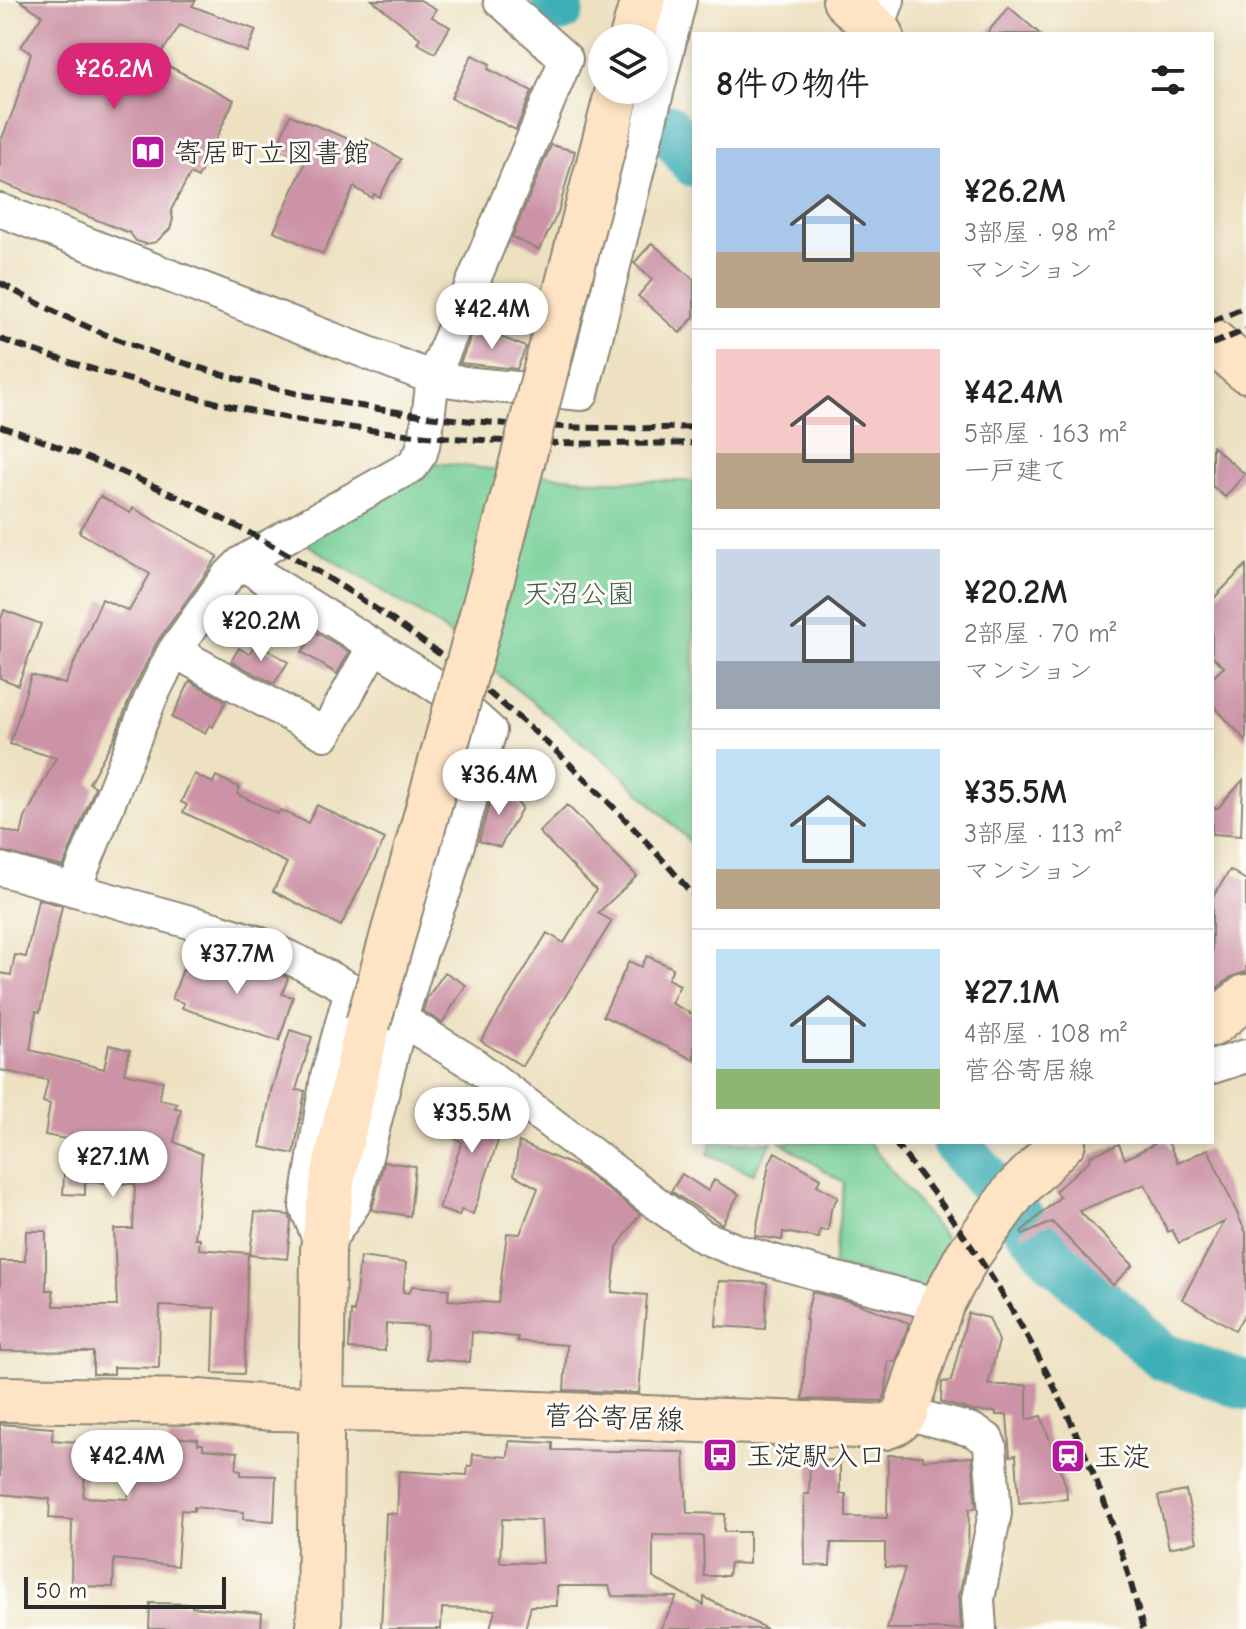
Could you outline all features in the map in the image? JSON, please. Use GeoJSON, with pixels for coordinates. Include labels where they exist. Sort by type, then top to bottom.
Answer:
{"type":"FeatureCollection","features":[{"type":"Feature","properties":{"kind":"street"},"geometry":{"type":"LineString","coordinates":[[74,890],[130,745],[174,651],[226,578],[241,563],[412,466],[421,453],[433,378],[566,59],[500,0]]}},
{"type":"Feature","properties":{"kind":"street"},"geometry":{"type":"LineString","coordinates":[[636,24],[643,0]]}},
{"type":"Feature","properties":{"kind":"street"},"geometry":{"type":"LineString","coordinates":[[0,210],[433,378],[582,394],[680,0]]}},
{"type":"Feature","properties":{"kind":"street"},"geometry":{"type":"LineString","coordinates":[[845,0],[882,21]]}},
{"type":"Feature","properties":{"kind":"street"},"geometry":{"type":"LineString","coordinates":[[319,1629],[323,1249],[333,1177],[373,1011],[492,579],[614,104]]}},
{"type":"Feature","properties":{"kind":"street"},"geometry":{"type":"LineString","coordinates":[[1214,343],[1246,370]]}},
{"type":"Feature","properties":{"kind":"street"},"geometry":{"type":"LineString","coordinates":[[241,563],[450,695],[490,731],[446,887],[421,952],[373,1011]]}},
{"type":"Feature","properties":{"kind":"street"},"geometry":{"type":"LineString","coordinates":[[174,651],[325,734],[374,646]]}},
{"type":"Feature","properties":{"kind":"street"},"geometry":{"type":"LineString","coordinates":[[0,869],[256,942],[373,1011],[472,1063],[704,1237],[738,1251],[941,1305]]}},
{"type":"Feature","properties":{"kind":"street"},"geometry":{"type":"LineString","coordinates":[[1214,1022],[1246,997]]}},
{"type":"Feature","properties":{"kind":"street"},"geometry":{"type":"LineString","coordinates":[[1214,1066],[1246,1056]]}},
{"type":"Feature","properties":{"kind":"street"},"geometry":{"type":"LineString","coordinates":[[980,1629],[978,1599],[995,1513],[990,1446],[981,1434],[972,1430],[905,1413],[941,1305],[987,1228],[1014,1192],[1061,1144]]}},
{"type":"Feature","properties":{"kind":"street","name":"菅谷寄居線"},"geometry":{"type":"LineString","coordinates":[[0,1399],[198,1402],[845,1427],[885,1427],[897,1422],[905,1413]]}},
{"type":"Feature","properties":{"kind":"green space","name":"天沼公園"},"geometry":{"type":"Polygon","coordinates":[[[427,462],[602,481],[692,481],[692,844],[620,773],[435,623],[300,540],[427,462]]]}},
{"type":"Feature","properties":{"kind":"green space"},"geometry":{"type":"Polygon","coordinates":[[[711,1144],[771,1144],[753,1174],[708,1154],[711,1144]]]}},
{"type":"Feature","properties":{"kind":"green space"},"geometry":{"type":"Polygon","coordinates":[[[784,1144],[871,1144],[954,1249],[932,1291],[833,1265],[844,1183],[784,1144]]]}},
{"type":"Feature","properties":{"kind":"building"},"geometry":{"type":"Polygon","coordinates":[[[19,0],[196,0],[192,6],[256,30],[247,52],[180,25],[157,60],[234,100],[198,178],[190,174],[171,210],[173,219],[170,229],[156,242],[146,244],[136,241],[130,233],[0,182],[0,143],[31,53],[21,47],[42,15],[19,0]]]}},
{"type":"Feature","properties":{"kind":"building"},"geometry":{"type":"Polygon","coordinates":[[[372,0],[420,0],[436,9],[432,17],[450,27],[435,53],[417,43],[420,38],[372,0]]]}},
{"type":"Feature","properties":{"kind":"building"},"geometry":{"type":"Polygon","coordinates":[[[1009,7],[1038,32],[988,32],[1009,7]]]}},
{"type":"Feature","properties":{"kind":"building"},"geometry":{"type":"Polygon","coordinates":[[[472,55],[490,64],[488,69],[532,91],[516,130],[451,98],[472,55]]]}},
{"type":"Feature","properties":{"kind":"building"},"geometry":{"type":"Polygon","coordinates":[[[290,115],[361,144],[365,138],[401,159],[379,197],[374,194],[372,198],[354,187],[323,254],[274,231],[304,166],[304,159],[277,148],[290,115]]]}},
{"type":"Feature","properties":{"kind":"building"},"geometry":{"type":"Polygon","coordinates":[[[551,145],[575,151],[558,213],[539,250],[512,237],[551,145]]]}},
{"type":"Feature","properties":{"kind":"building"},"geometry":{"type":"Polygon","coordinates":[[[652,243],[692,278],[692,319],[680,333],[638,296],[652,280],[634,263],[652,243]]]}},
{"type":"Feature","properties":{"kind":"building"},"geometry":{"type":"Polygon","coordinates":[[[475,327],[526,347],[517,369],[460,363],[475,327]]]}},
{"type":"Feature","properties":{"kind":"building"},"geometry":{"type":"Polygon","coordinates":[[[1214,448],[1245,474],[1225,497],[1214,488],[1214,448]]]}},
{"type":"Feature","properties":{"kind":"building"},"geometry":{"type":"Polygon","coordinates":[[[100,496],[130,513],[133,508],[218,556],[157,642],[134,688],[115,736],[89,783],[95,787],[63,867],[0,851],[0,829],[21,835],[25,818],[56,758],[10,744],[31,675],[65,684],[102,599],[129,611],[150,574],[79,532],[100,496]]]}},
{"type":"Feature","properties":{"kind":"building"},"geometry":{"type":"Polygon","coordinates":[[[1246,565],[1246,741],[1214,706],[1214,676],[1224,667],[1214,658],[1214,598],[1246,565]]]}},
{"type":"Feature","properties":{"kind":"building"},"geometry":{"type":"Polygon","coordinates":[[[4,610],[41,624],[18,685],[0,678],[0,622],[4,610]]]}},
{"type":"Feature","properties":{"kind":"building"},"geometry":{"type":"Polygon","coordinates":[[[315,632],[349,652],[337,674],[302,652],[315,632]]]}},
{"type":"Feature","properties":{"kind":"building"},"geometry":{"type":"Polygon","coordinates":[[[256,643],[288,662],[274,684],[231,661],[239,648],[249,654],[256,643]]]}},
{"type":"Feature","properties":{"kind":"building"},"geometry":{"type":"Polygon","coordinates":[[[190,681],[226,701],[213,727],[209,725],[205,733],[172,718],[190,681]]]}},
{"type":"Feature","properties":{"kind":"building"},"geometry":{"type":"Polygon","coordinates":[[[194,774],[213,783],[216,776],[240,788],[237,794],[278,814],[280,810],[308,823],[317,805],[385,839],[341,926],[273,891],[287,863],[183,812],[187,805],[181,802],[194,774]]]}},
{"type":"Feature","properties":{"kind":"building"},"geometry":{"type":"Polygon","coordinates":[[[496,780],[522,808],[500,847],[479,841],[496,780]]]}},
{"type":"Feature","properties":{"kind":"building"},"geometry":{"type":"Polygon","coordinates":[[[1243,780],[1241,836],[1214,834],[1214,808],[1218,808],[1243,780]]]}},
{"type":"Feature","properties":{"kind":"building"},"geometry":{"type":"Polygon","coordinates":[[[567,805],[637,876],[598,913],[612,921],[522,1066],[481,1041],[547,933],[564,943],[596,890],[539,832],[567,805]]]}},
{"type":"Feature","properties":{"kind":"building"},"geometry":{"type":"Polygon","coordinates":[[[1230,870],[1246,880],[1246,972],[1231,977],[1214,990],[1214,895],[1230,870]]]}},
{"type":"Feature","properties":{"kind":"building"},"geometry":{"type":"Polygon","coordinates":[[[38,899],[62,906],[40,1012],[36,1011],[30,1050],[104,1069],[109,1045],[130,1050],[124,1073],[163,1081],[159,1099],[177,1103],[175,1108],[181,1109],[174,1142],[202,1154],[195,1239],[200,1239],[199,1249],[248,1253],[244,1374],[213,1373],[215,1308],[160,1306],[159,1368],[114,1367],[114,1374],[93,1374],[93,1352],[0,1351],[0,1261],[25,1261],[26,1231],[46,1231],[46,1290],[53,1290],[54,1306],[117,1306],[114,1229],[133,1229],[135,1184],[85,1182],[85,1195],[63,1194],[66,1139],[45,1135],[50,1104],[43,1102],[48,1080],[0,1070],[0,973],[11,975],[15,955],[26,957],[38,899]]]}},
{"type":"Feature","properties":{"kind":"building"},"geometry":{"type":"Polygon","coordinates":[[[222,955],[264,970],[265,967],[288,978],[282,994],[293,997],[279,1041],[182,1008],[184,1003],[172,999],[183,969],[194,973],[197,963],[217,970],[222,955]]]}},
{"type":"Feature","properties":{"kind":"building"},"geometry":{"type":"Polygon","coordinates":[[[647,956],[673,968],[668,979],[680,985],[671,1003],[692,1014],[692,1059],[603,1016],[629,961],[641,967],[647,956]]]}},
{"type":"Feature","properties":{"kind":"building"},"geometry":{"type":"Polygon","coordinates":[[[445,972],[466,985],[442,1023],[423,1011],[427,998],[445,972]]]}},
{"type":"Feature","properties":{"kind":"building"},"geometry":{"type":"Polygon","coordinates":[[[290,1030],[312,1037],[296,1090],[305,1091],[294,1154],[260,1147],[271,1091],[290,1030]]]}},
{"type":"Feature","properties":{"kind":"building"},"geometry":{"type":"Polygon","coordinates":[[[472,1088],[502,1109],[494,1128],[501,1132],[473,1214],[461,1210],[459,1216],[439,1209],[462,1142],[455,1138],[467,1112],[463,1110],[472,1088]]]}},
{"type":"Feature","properties":{"kind":"building"},"geometry":{"type":"Polygon","coordinates":[[[519,1142],[579,1168],[640,1214],[617,1247],[612,1292],[647,1295],[639,1393],[564,1390],[567,1345],[517,1341],[518,1337],[472,1332],[470,1362],[426,1359],[427,1326],[386,1324],[385,1351],[349,1349],[351,1311],[354,1312],[360,1257],[406,1263],[403,1292],[409,1293],[412,1286],[449,1289],[448,1300],[498,1303],[507,1233],[520,1234],[538,1188],[514,1175],[519,1142]]]}},
{"type":"Feature","properties":{"kind":"building"},"geometry":{"type":"Polygon","coordinates":[[[1119,1144],[1125,1159],[1154,1144],[1169,1144],[1178,1163],[1208,1149],[1246,1233],[1246,1312],[1235,1330],[1182,1299],[1224,1222],[1179,1243],[1172,1230],[1168,1232],[1145,1184],[1079,1211],[1133,1265],[1113,1285],[1052,1222],[1023,1235],[1021,1232],[1060,1197],[1055,1191],[1091,1159],[1090,1156],[1119,1144]]]}},
{"type":"Feature","properties":{"kind":"building"},"geometry":{"type":"Polygon","coordinates":[[[775,1152],[821,1178],[817,1185],[838,1197],[831,1209],[828,1231],[820,1230],[819,1238],[783,1232],[782,1240],[755,1236],[769,1164],[775,1152]]]}},
{"type":"Feature","properties":{"kind":"building"},"geometry":{"type":"Polygon","coordinates":[[[384,1162],[415,1166],[410,1216],[372,1210],[384,1162]]]}},
{"type":"Feature","properties":{"kind":"building"},"geometry":{"type":"Polygon","coordinates":[[[682,1174],[708,1191],[714,1180],[739,1194],[722,1224],[671,1191],[682,1174]]]}},
{"type":"Feature","properties":{"kind":"building"},"geometry":{"type":"Polygon","coordinates":[[[255,1212],[289,1215],[287,1259],[250,1255],[255,1212]]]}},
{"type":"Feature","properties":{"kind":"building"},"geometry":{"type":"Polygon","coordinates":[[[719,1281],[767,1283],[765,1329],[716,1326],[719,1281]]]}},
{"type":"Feature","properties":{"kind":"building"},"geometry":{"type":"Polygon","coordinates":[[[812,1292],[856,1303],[909,1323],[896,1362],[888,1361],[886,1392],[882,1401],[803,1399],[805,1320],[812,1292]]]}},
{"type":"Feature","properties":{"kind":"building"},"geometry":{"type":"Polygon","coordinates":[[[968,1313],[989,1318],[999,1341],[988,1385],[1027,1385],[1027,1420],[1041,1416],[1066,1486],[1067,1499],[1019,1503],[1016,1455],[1010,1456],[1007,1415],[974,1411],[941,1402],[942,1382],[951,1381],[968,1313]]]}},
{"type":"Feature","properties":{"kind":"building"},"geometry":{"type":"Polygon","coordinates":[[[0,1424],[53,1428],[52,1440],[88,1443],[83,1497],[128,1499],[130,1470],[167,1474],[169,1437],[198,1439],[203,1449],[238,1452],[236,1469],[241,1470],[241,1475],[276,1476],[274,1521],[243,1519],[244,1512],[194,1507],[194,1511],[181,1510],[177,1566],[114,1559],[113,1587],[71,1586],[72,1520],[49,1518],[50,1499],[0,1494],[0,1424]]]}},
{"type":"Feature","properties":{"kind":"building"},"geometry":{"type":"Polygon","coordinates":[[[509,1441],[553,1443],[553,1450],[684,1452],[687,1513],[725,1514],[724,1532],[749,1532],[749,1564],[730,1563],[728,1576],[704,1576],[703,1536],[653,1535],[653,1578],[704,1605],[704,1597],[767,1629],[660,1629],[677,1597],[612,1596],[609,1586],[557,1586],[557,1606],[531,1606],[525,1629],[490,1629],[495,1610],[442,1608],[441,1629],[381,1629],[386,1513],[397,1514],[399,1471],[467,1475],[473,1454],[508,1457],[509,1441]],[[502,1519],[500,1562],[543,1563],[541,1520],[502,1519]]]}},
{"type":"Feature","properties":{"kind":"building"},"geometry":{"type":"Polygon","coordinates":[[[888,1455],[923,1456],[923,1460],[972,1457],[976,1508],[969,1509],[968,1551],[959,1596],[961,1629],[887,1629],[905,1568],[885,1567],[885,1543],[831,1543],[830,1566],[805,1565],[804,1494],[809,1494],[810,1461],[840,1460],[840,1494],[846,1494],[846,1517],[887,1518],[888,1455]]]}},
{"type":"Feature","properties":{"kind":"building"},"geometry":{"type":"Polygon","coordinates":[[[1186,1491],[1197,1542],[1169,1548],[1158,1496],[1186,1491]]]}},
{"type":"Feature","properties":{"kind":"building"},"geometry":{"type":"Polygon","coordinates":[[[150,1603],[192,1604],[192,1607],[262,1613],[261,1629],[149,1629],[150,1603]]]}},
{"type":"Feature","properties":{"kind":"waterway"},"geometry":{"type":"LineString","coordinates":[[555,0],[560,9]]}},
{"type":"Feature","properties":{"kind":"waterway"},"geometry":{"type":"LineString","coordinates":[[667,127],[692,160]]}},
{"type":"Feature","properties":{"kind":"waterway"},"geometry":{"type":"LineString","coordinates":[[957,1144],[1055,1259],[1162,1356],[1246,1386]]}},
{"type":"Feature","properties":{"kind":"railway"},"geometry":{"type":"LineString","coordinates":[[0,283],[68,318],[138,347],[273,388],[342,403],[412,414],[553,427],[692,427]]}},
{"type":"Feature","properties":{"kind":"railway"},"geometry":{"type":"LineString","coordinates":[[1214,320],[1246,307]]}},
{"type":"Feature","properties":{"kind":"railway"},"geometry":{"type":"LineString","coordinates":[[1214,343],[1246,330]]}},
{"type":"Feature","properties":{"kind":"railway"},"geometry":{"type":"LineString","coordinates":[[0,339],[160,388],[311,422],[475,440],[585,444],[692,443]]}},
{"type":"Feature","properties":{"kind":"railway"},"geometry":{"type":"LineString","coordinates":[[0,426],[102,464],[199,507],[292,557],[380,612],[464,673],[545,741],[621,815],[692,894]]}},
{"type":"Feature","properties":{"kind":"railway"},"geometry":{"type":"LineString","coordinates":[[896,1144],[977,1255],[1046,1372],[1076,1432],[1102,1495],[1143,1629]]}},
{"type":"Feature","properties":{"kind":"place","name":"寄居町立図書館"},"geometry":{"type":"Point","coordinates":[148,152]}},
{"type":"Feature","properties":{"kind":"place","name":"玉淀駅入口"},"geometry":{"type":"Point","coordinates":[720,1455]}},
{"type":"Feature","properties":{"kind":"place","name":"玉淀"},"geometry":{"type":"Point","coordinates":[1068,1456]}}]}
